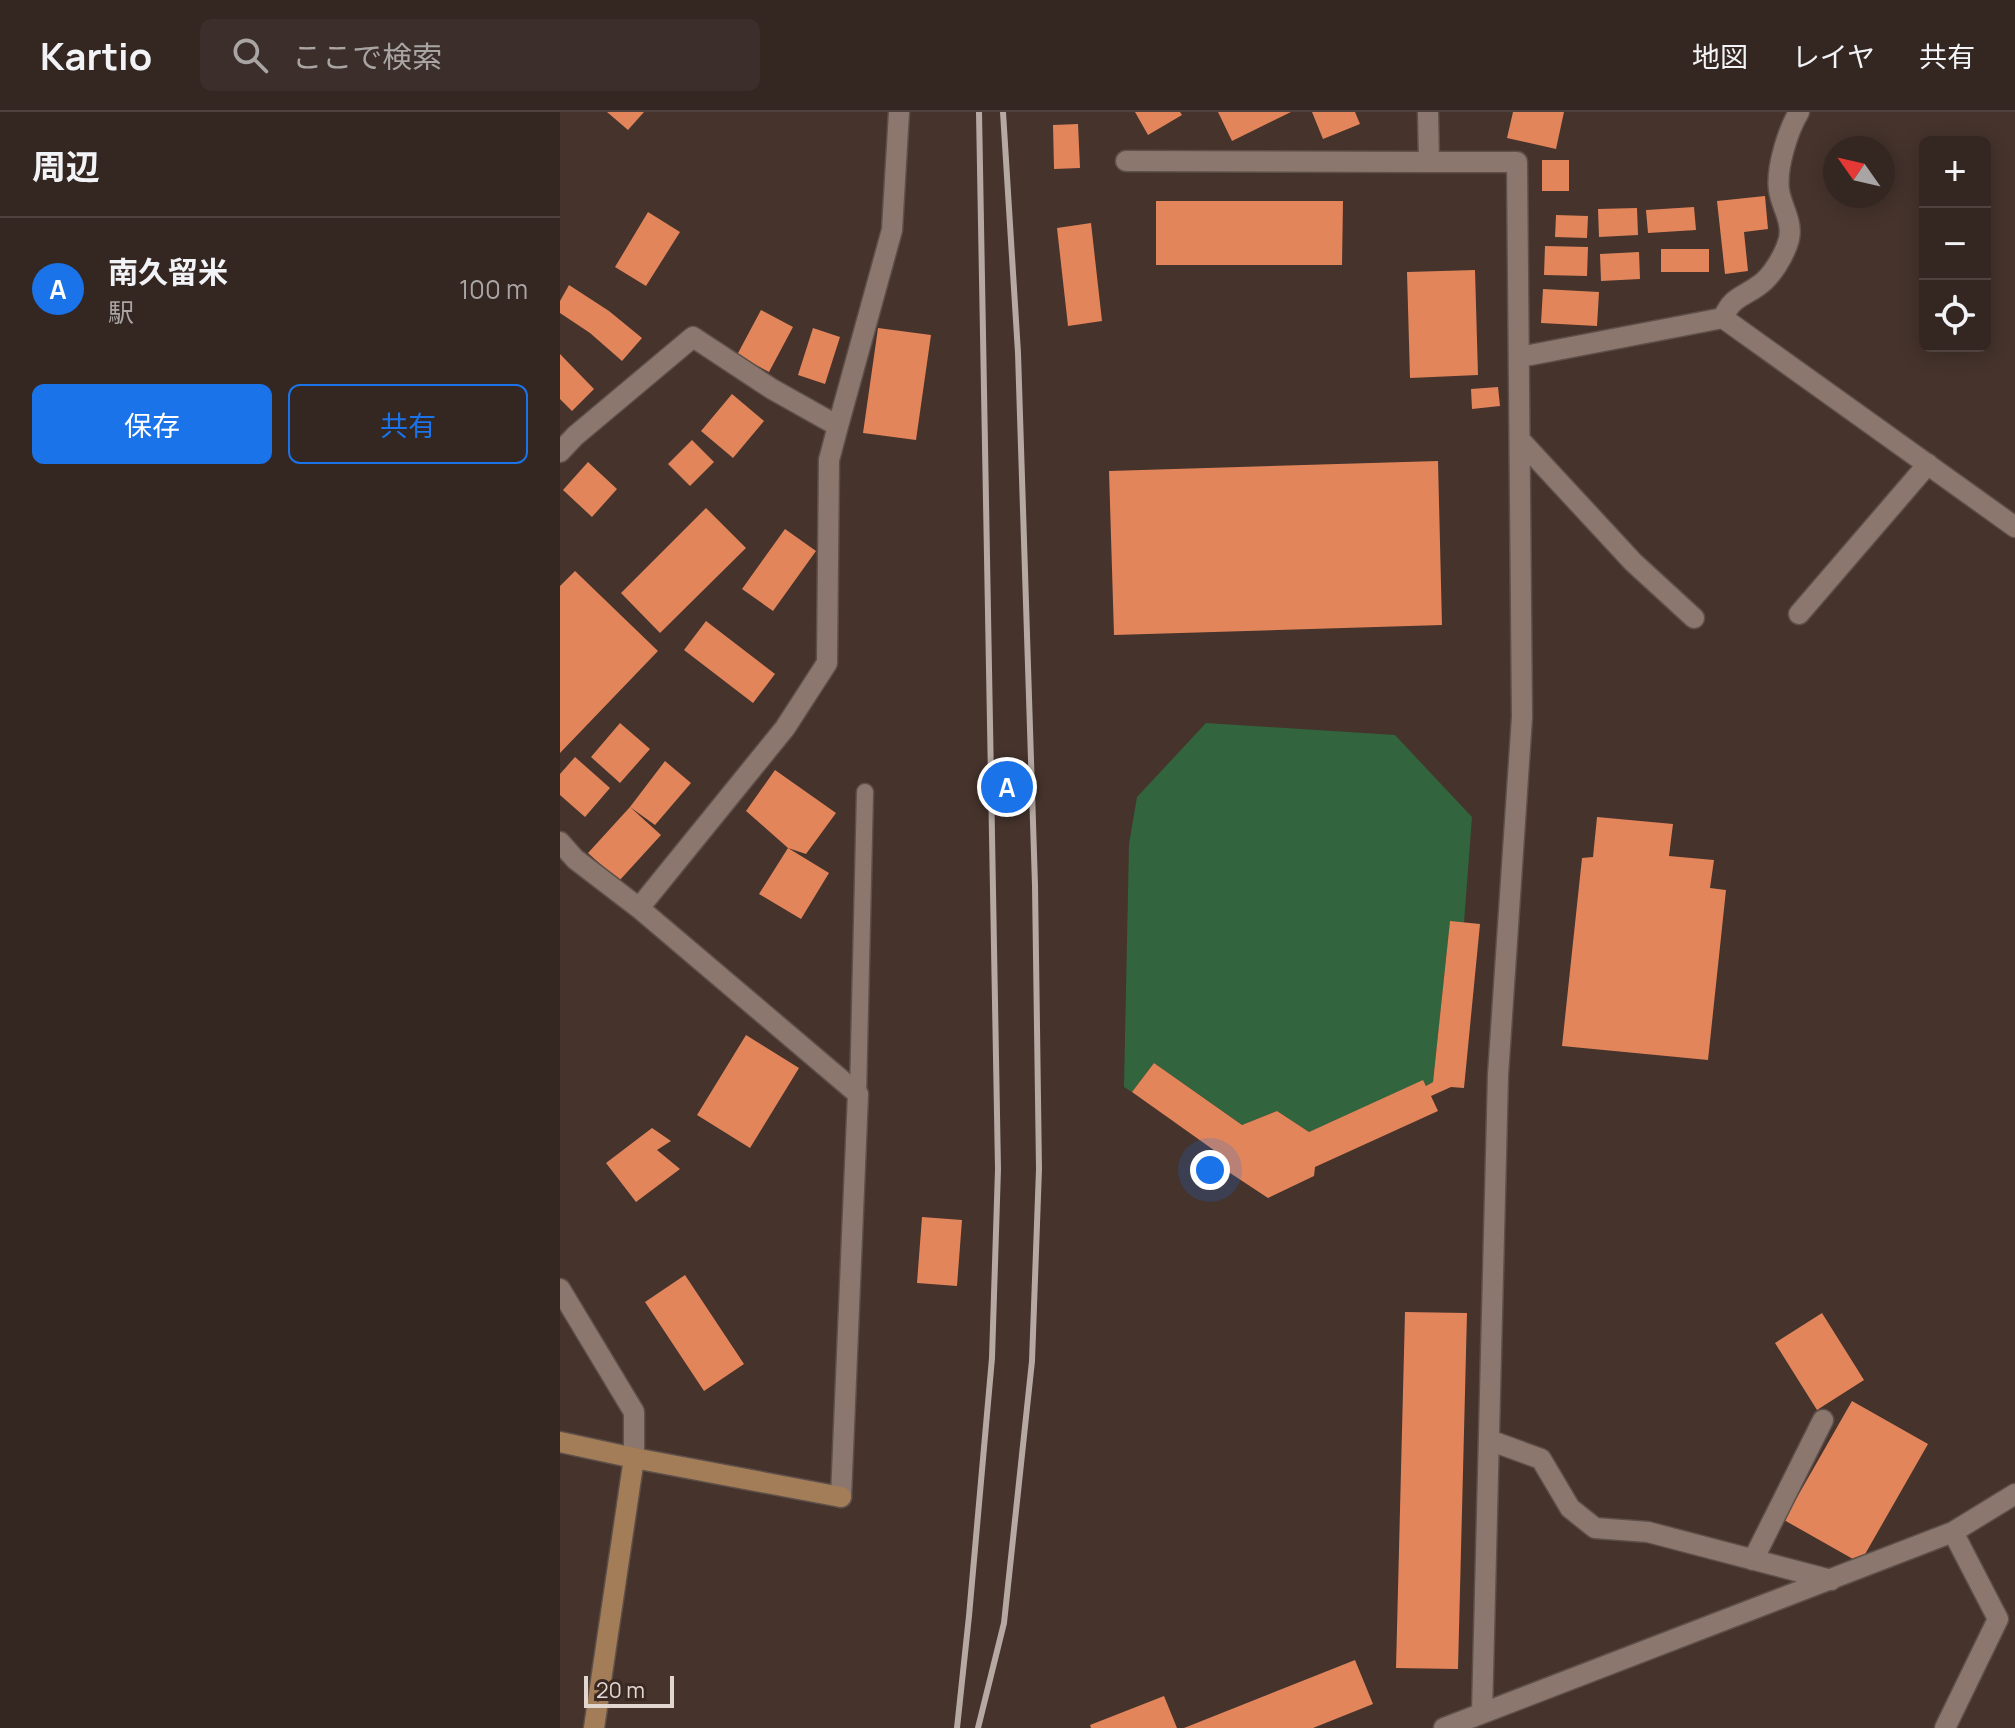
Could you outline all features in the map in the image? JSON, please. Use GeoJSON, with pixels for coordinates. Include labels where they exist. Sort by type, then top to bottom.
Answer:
{"type":"FeatureCollection","features":[{"type":"Feature","properties":{"kind":"street"},"geometry":{"type":"LineString","coordinates":[[639,908],[785,728],[827,663],[829,460],[892,230],[899,112]]}},
{"type":"Feature","properties":{"kind":"street"},"geometry":{"type":"LineString","coordinates":[[1428,112],[1429,162]]}},
{"type":"Feature","properties":{"kind":"street"},"geometry":{"type":"LineString","coordinates":[[1723,318],[1730,302],[1762,284],[1779,261],[1789,237],[1788,217],[1779,189],[1785,143],[1799,112]]}},
{"type":"Feature","properties":{"kind":"street"},"geometry":{"type":"LineString","coordinates":[[1126,161],[1517,162],[1522,717],[1498,1075],[1482,1713]]}},
{"type":"Feature","properties":{"kind":"street"},"geometry":{"type":"LineString","coordinates":[[1520,357],[1723,318],[2015,527]]}},
{"type":"Feature","properties":{"kind":"street"},"geometry":{"type":"LineString","coordinates":[[560,452],[693,337],[772,389],[838,426]]}},
{"type":"Feature","properties":{"kind":"street"},"geometry":{"type":"LineString","coordinates":[[1521,441],[1633,562],[1694,618]]}},
{"type":"Feature","properties":{"kind":"street"},"geometry":{"type":"LineString","coordinates":[[1799,614],[1928,464]]}},
{"type":"Feature","properties":{"kind":"street"},"geometry":{"type":"LineString","coordinates":[[560,842],[575,859],[639,908],[858,1094],[841,1497],[560,1442]]}},
{"type":"Feature","properties":{"kind":"street"},"geometry":{"type":"LineString","coordinates":[[560,1289],[634,1412],[634,1458],[594,1728]]}},
{"type":"Feature","properties":{"kind":"street"},"geometry":{"type":"LineString","coordinates":[[1753,1560],[1823,1420]]}},
{"type":"Feature","properties":{"kind":"street"},"geometry":{"type":"LineString","coordinates":[[1489,1440],[1541,1459],[1570,1508],[1595,1528],[1648,1532],[1831,1580]]}},
{"type":"Feature","properties":{"kind":"street"},"geometry":{"type":"LineString","coordinates":[[1444,1728],[1953,1532],[2015,1494]]}},
{"type":"Feature","properties":{"kind":"street"},"geometry":{"type":"LineString","coordinates":[[1945,1728],[1998,1619],[1953,1532]]}},
{"type":"Feature","properties":{"kind":"lane"},"geometry":{"type":"LineString","coordinates":[[858,1094],[865,792]]}},
{"type":"Feature","properties":{"kind":"green space"},"geometry":{"type":"Polygon","coordinates":[[[1206,723],[1395,735],[1472,817],[1464,923],[1450,922],[1433,1082],[1426,1086],[1423,1081],[1309,1132],[1277,1111],[1242,1125],[1154,1063],[1132,1092],[1124,1087],[1129,844],[1137,797],[1206,723]]]}},
{"type":"Feature","properties":{"kind":"building"},"geometry":{"type":"Polygon","coordinates":[[[607,112],[644,112],[628,130],[607,112]]]}},
{"type":"Feature","properties":{"kind":"building"},"geometry":{"type":"Polygon","coordinates":[[[1135,112],[1180,112],[1182,115],[1148,135],[1135,112]]]}},
{"type":"Feature","properties":{"kind":"building"},"geometry":{"type":"Polygon","coordinates":[[[1218,112],[1291,112],[1232,141],[1218,112]]]}},
{"type":"Feature","properties":{"kind":"building"},"geometry":{"type":"Polygon","coordinates":[[[1312,112],[1355,112],[1360,124],[1323,139],[1312,112]]]}},
{"type":"Feature","properties":{"kind":"building"},"geometry":{"type":"Polygon","coordinates":[[[1513,112],[1564,112],[1556,149],[1507,138],[1513,112]]]}},
{"type":"Feature","properties":{"kind":"building"},"geometry":{"type":"Polygon","coordinates":[[[1078,124],[1080,168],[1054,169],[1053,125],[1078,124]]]}},
{"type":"Feature","properties":{"kind":"building"},"geometry":{"type":"Polygon","coordinates":[[[1542,160],[1569,160],[1569,191],[1542,191],[1542,160]]]}},
{"type":"Feature","properties":{"kind":"building"},"geometry":{"type":"Polygon","coordinates":[[[1765,196],[1768,229],[1744,232],[1748,271],[1725,274],[1717,201],[1765,196]]]}},
{"type":"Feature","properties":{"kind":"building"},"geometry":{"type":"Polygon","coordinates":[[[1156,201],[1343,201],[1342,265],[1156,265],[1156,201]]]}},
{"type":"Feature","properties":{"kind":"building"},"geometry":{"type":"Polygon","coordinates":[[[1694,207],[1696,230],[1648,233],[1646,210],[1694,207]]]}},
{"type":"Feature","properties":{"kind":"building"},"geometry":{"type":"Polygon","coordinates":[[[1637,208],[1638,235],[1599,237],[1598,209],[1637,208]]]}},
{"type":"Feature","properties":{"kind":"building"},"geometry":{"type":"Polygon","coordinates":[[[648,212],[680,232],[646,286],[615,267],[648,212]]]}},
{"type":"Feature","properties":{"kind":"building"},"geometry":{"type":"Polygon","coordinates":[[[1556,215],[1588,216],[1587,238],[1555,237],[1556,215]]]}},
{"type":"Feature","properties":{"kind":"building"},"geometry":{"type":"Polygon","coordinates":[[[1091,223],[1102,321],[1068,326],[1057,228],[1091,223]]]}},
{"type":"Feature","properties":{"kind":"building"},"geometry":{"type":"Polygon","coordinates":[[[1545,246],[1588,247],[1587,276],[1544,275],[1545,246]]]}},
{"type":"Feature","properties":{"kind":"building"},"geometry":{"type":"Polygon","coordinates":[[[1661,249],[1709,249],[1709,272],[1661,272],[1661,249]]]}},
{"type":"Feature","properties":{"kind":"building"},"geometry":{"type":"Polygon","coordinates":[[[1639,252],[1640,279],[1601,281],[1600,254],[1639,252]]]}},
{"type":"Feature","properties":{"kind":"building"},"geometry":{"type":"Polygon","coordinates":[[[1475,270],[1478,375],[1410,378],[1407,272],[1475,270]]]}},
{"type":"Feature","properties":{"kind":"building"},"geometry":{"type":"Polygon","coordinates":[[[569,285],[609,311],[642,338],[622,361],[590,333],[560,313],[560,301],[569,285]]]}},
{"type":"Feature","properties":{"kind":"building"},"geometry":{"type":"Polygon","coordinates":[[[1543,289],[1599,292],[1597,326],[1541,323],[1543,289]]]}},
{"type":"Feature","properties":{"kind":"building"},"geometry":{"type":"Polygon","coordinates":[[[761,310],[793,327],[769,372],[737,355],[761,310]]]}},
{"type":"Feature","properties":{"kind":"building"},"geometry":{"type":"Polygon","coordinates":[[[813,328],[840,337],[825,384],[798,375],[813,328]]]}},
{"type":"Feature","properties":{"kind":"building"},"geometry":{"type":"Polygon","coordinates":[[[878,328],[931,335],[916,440],[863,433],[878,328]]]}},
{"type":"Feature","properties":{"kind":"building"},"geometry":{"type":"Polygon","coordinates":[[[560,354],[594,389],[572,411],[560,399],[560,354]]]}},
{"type":"Feature","properties":{"kind":"building"},"geometry":{"type":"Polygon","coordinates":[[[1498,387],[1500,406],[1472,409],[1471,389],[1498,387]]]}},
{"type":"Feature","properties":{"kind":"building"},"geometry":{"type":"Polygon","coordinates":[[[732,394],[764,421],[733,458],[701,431],[732,394]]]}},
{"type":"Feature","properties":{"kind":"building"},"geometry":{"type":"Polygon","coordinates":[[[692,440],[714,462],[690,486],[668,464],[692,440]]]}},
{"type":"Feature","properties":{"kind":"building"},"geometry":{"type":"Polygon","coordinates":[[[1438,461],[1442,625],[1114,635],[1109,471],[1438,461]]]}},
{"type":"Feature","properties":{"kind":"building"},"geometry":{"type":"Polygon","coordinates":[[[588,462],[617,489],[592,517],[563,490],[588,462]]]}},
{"type":"Feature","properties":{"kind":"building"},"geometry":{"type":"Polygon","coordinates":[[[706,508],[746,548],[660,633],[621,593],[706,508]]]}},
{"type":"Feature","properties":{"kind":"building"},"geometry":{"type":"Polygon","coordinates":[[[785,529],[816,551],[773,611],[742,589],[785,529]]]}},
{"type":"Feature","properties":{"kind":"building"},"geometry":{"type":"Polygon","coordinates":[[[575,571],[658,651],[560,753],[560,586],[575,571]]]}},
{"type":"Feature","properties":{"kind":"building"},"geometry":{"type":"Polygon","coordinates":[[[706,621],[775,674],[753,703],[684,650],[706,621]]]}},
{"type":"Feature","properties":{"kind":"building"},"geometry":{"type":"Polygon","coordinates":[[[620,723],[650,749],[620,783],[591,757],[620,723]]]}},
{"type":"Feature","properties":{"kind":"building"},"geometry":{"type":"Polygon","coordinates":[[[575,757],[610,788],[585,817],[560,795],[560,774],[575,757]]]}},
{"type":"Feature","properties":{"kind":"building"},"geometry":{"type":"Polygon","coordinates":[[[665,761],[691,783],[655,825],[630,807],[665,761]]]}},
{"type":"Feature","properties":{"kind":"building"},"geometry":{"type":"Polygon","coordinates":[[[775,770],[836,813],[806,854],[788,848],[746,811],[775,770]]]}},
{"type":"Feature","properties":{"kind":"building"},"geometry":{"type":"Polygon","coordinates":[[[630,807],[661,835],[619,881],[588,853],[630,807]]]}},
{"type":"Feature","properties":{"kind":"building"},"geometry":{"type":"Polygon","coordinates":[[[1597,817],[1673,824],[1669,856],[1714,860],[1710,888],[1726,890],[1708,1060],[1562,1046],[1582,858],[1593,857],[1597,817]]]}},
{"type":"Feature","properties":{"kind":"building"},"geometry":{"type":"Polygon","coordinates":[[[788,848],[829,873],[801,919],[759,894],[788,848]]]}},
{"type":"Feature","properties":{"kind":"building"},"geometry":{"type":"Polygon","coordinates":[[[1450,921],[1480,924],[1464,1088],[1451,1087],[1431,1096],[1438,1111],[1315,1167],[1314,1176],[1268,1198],[1224,1169],[1225,1158],[1132,1092],[1154,1063],[1242,1125],[1277,1111],[1309,1132],[1423,1080],[1426,1086],[1433,1082],[1450,921]]]}},
{"type":"Feature","properties":{"kind":"building"},"geometry":{"type":"Polygon","coordinates":[[[746,1035],[799,1068],[750,1148],[697,1115],[746,1035]]]}},
{"type":"Feature","properties":{"kind":"building"},"geometry":{"type":"Polygon","coordinates":[[[652,1128],[671,1141],[657,1150],[680,1169],[636,1202],[606,1163],[652,1128]]]}},
{"type":"Feature","properties":{"kind":"building"},"geometry":{"type":"Polygon","coordinates":[[[922,1217],[962,1220],[957,1286],[917,1283],[922,1217]]]}},
{"type":"Feature","properties":{"kind":"building"},"geometry":{"type":"Polygon","coordinates":[[[685,1275],[744,1364],[704,1391],[645,1302],[685,1275]]]}},
{"type":"Feature","properties":{"kind":"building"},"geometry":{"type":"Polygon","coordinates":[[[1405,1312],[1467,1313],[1458,1669],[1396,1668],[1405,1312]]]}},
{"type":"Feature","properties":{"kind":"building"},"geometry":{"type":"Polygon","coordinates":[[[1822,1313],[1864,1380],[1817,1410],[1775,1343],[1822,1313]]]}},
{"type":"Feature","properties":{"kind":"building"},"geometry":{"type":"Polygon","coordinates":[[[1852,1401],[1928,1444],[1860,1563],[1784,1520],[1852,1401]]]}},
{"type":"Feature","properties":{"kind":"building"},"geometry":{"type":"Polygon","coordinates":[[[1355,1660],[1373,1704],[1313,1728],[1184,1728],[1355,1660]]]}},
{"type":"Feature","properties":{"kind":"building"},"geometry":{"type":"Polygon","coordinates":[[[1164,1696],[1177,1728],[1091,1728],[1090,1725],[1164,1696]]]}},
{"type":"Feature","properties":{"kind":"railway"},"geometry":{"type":"LineString","coordinates":[[957,1728],[992,1358],[998,1169],[979,112]]}},
{"type":"Feature","properties":{"kind":"railway"},"geometry":{"type":"LineString","coordinates":[[978,1728],[1004,1623],[1032,1361],[1039,1169],[1035,885],[1018,353],[1003,112]]}},
{"type":"Feature","properties":{"kind":"place","name":"南久留米"},"geometry":{"type":"Point","coordinates":[1007,787]}}]}
